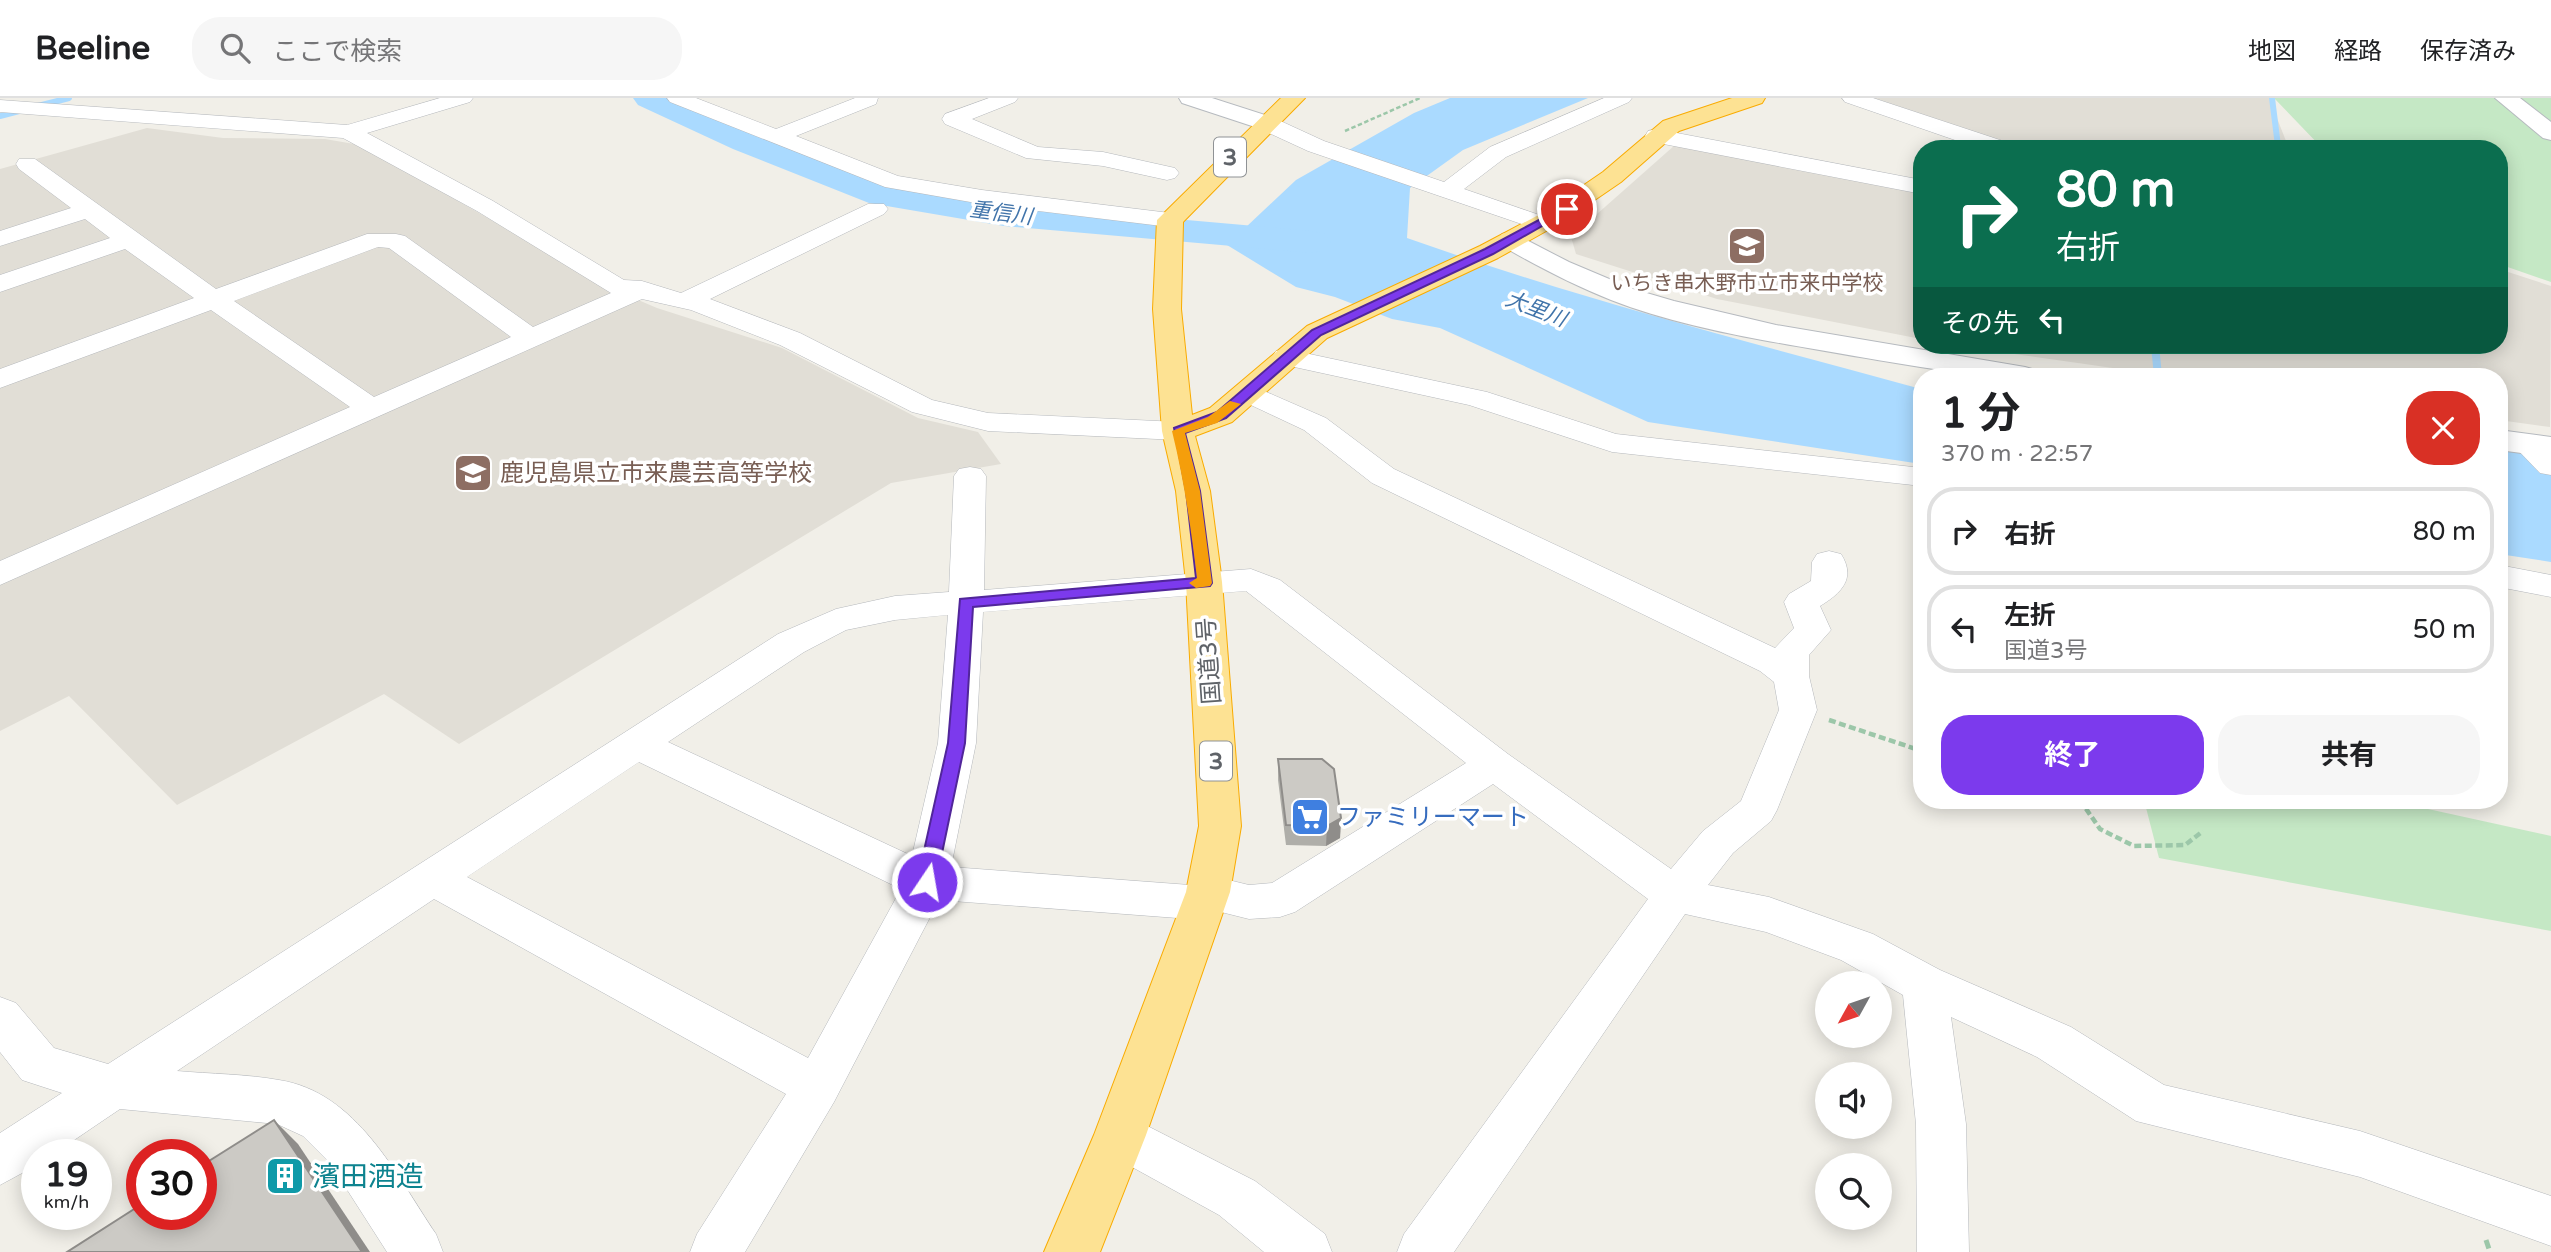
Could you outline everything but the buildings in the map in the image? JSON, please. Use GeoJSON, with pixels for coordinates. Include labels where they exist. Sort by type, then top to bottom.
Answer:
{"type":"FeatureCollection","features":[{"type":"Feature","properties":{"kind":"highway","name":"3"},"geometry":{"type":"LineString","coordinates":[[1170,233],[1266,123],[1294,98]]}},
{"type":"Feature","properties":{"kind":"highway"},"geometry":{"type":"LineString","coordinates":[[1178,431],[1213,420],[1317,332],[1358,310],[1500,246],[1587,196],[1656,136],[1685,120],[1754,98]]}},
{"type":"Feature","properties":{"kind":"highway","name":"国道3号"},"geometry":{"type":"LineString","coordinates":[[1072,1252],[1120,1135],[1206,897],[1220,826],[1204,583],[1193,491],[1178,431],[1167,309],[1170,233]]}},
{"type":"Feature","properties":{"kind":"street"},"geometry":{"type":"LineString","coordinates":[[0,106],[348,132],[463,98]]}},
{"type":"Feature","properties":{"kind":"street"},"geometry":{"type":"LineString","coordinates":[[677,98],[893,182],[1170,233]]}},
{"type":"Feature","properties":{"kind":"street"},"geometry":{"type":"LineString","coordinates":[[1008,98],[953,119],[1034,153],[1103,159],[1167,173]]}},
{"type":"Feature","properties":{"kind":"street"},"geometry":{"type":"LineString","coordinates":[[1190,98],[1266,123],[1321,147],[1542,223]]}},
{"type":"Feature","properties":{"kind":"street"},"geometry":{"type":"LineString","coordinates":[[1443,190],[1498,152],[1622,98]]}},
{"type":"Feature","properties":{"kind":"street"},"geometry":{"type":"LineString","coordinates":[[1852,98],[1977,140]]}},
{"type":"Feature","properties":{"kind":"street"},"geometry":{"type":"LineString","coordinates":[[2506,98],[2551,133]]}},
{"type":"Feature","properties":{"kind":"street"},"geometry":{"type":"LineString","coordinates":[[775,137],[869,100]]}},
{"type":"Feature","properties":{"kind":"street"},"geometry":{"type":"LineString","coordinates":[[348,132],[485,206],[618,287],[642,289],[664,298],[685,301],[790,340],[922,406],[988,422],[1178,431]]}},
{"type":"Feature","properties":{"kind":"street"},"geometry":{"type":"LineString","coordinates":[[1656,136],[1913,185]]}},
{"type":"Feature","properties":{"kind":"street"},"geometry":{"type":"LineString","coordinates":[[27,164],[87,211],[373,410]]}},
{"type":"Feature","properties":{"kind":"street"},"geometry":{"type":"LineString","coordinates":[[685,301],[876,209]]}},
{"type":"Feature","properties":{"kind":"street"},"geometry":{"type":"LineString","coordinates":[[0,239],[87,211]]}},
{"type":"Feature","properties":{"kind":"street"},"geometry":{"type":"LineString","coordinates":[[0,379],[376,239],[396,241],[531,339]]}},
{"type":"Feature","properties":{"kind":"street"},"geometry":{"type":"LineString","coordinates":[[0,284],[128,240]]}},
{"type":"Feature","properties":{"kind":"street"},"geometry":{"type":"LineString","coordinates":[[1500,246],[1623,295],[1666,309],[1776,334],[1978,368]]}},
{"type":"Feature","properties":{"kind":"street"},"geometry":{"type":"LineString","coordinates":[[0,574],[642,289]]}},
{"type":"Feature","properties":{"kind":"street"},"geometry":{"type":"LineString","coordinates":[[1286,358],[1477,398],[1612,443],[1913,476]]}},
{"type":"Feature","properties":{"kind":"street"},"geometry":{"type":"LineString","coordinates":[[1248,393],[1315,425],[1383,476],[1712,632],[1773,663],[1791,676]]}},
{"type":"Feature","properties":{"kind":"street"},"geometry":{"type":"LineString","coordinates":[[716,1252],[817,1087],[927,882],[957,743],[966,603],[970,476]]}},
{"type":"Feature","properties":{"kind":"street"},"geometry":{"type":"LineString","coordinates":[[1423,1252],[1675,895],[1718,842],[1758,810],[1798,710],[1791,676],[1791,652],[1813,629],[1801,602],[1828,586],[1829,562]]}},
{"type":"Feature","properties":{"kind":"street"},"geometry":{"type":"LineString","coordinates":[[2508,578],[2551,586]]}},
{"type":"Feature","properties":{"kind":"street"},"geometry":{"type":"LineString","coordinates":[[0,1161],[792,643],[836,621],[894,608],[1251,580],[1268,588],[1494,764],[1675,895],[1769,915],[1857,947],[1924,984],[2054,1042],[2153,1105],[2360,1154],[2551,1220]]}},
{"type":"Feature","properties":{"kind":"street"},"geometry":{"type":"LineString","coordinates":[[639,745],[927,882],[1206,897],[1249,902],[1280,900],[1494,764]]}},
{"type":"Feature","properties":{"kind":"street"},"geometry":{"type":"LineString","coordinates":[[432,878],[817,1087]]}},
{"type":"Feature","properties":{"kind":"street"},"geometry":{"type":"LineString","coordinates":[[1924,984],[1941,1124],[1943,1252]]}},
{"type":"Feature","properties":{"kind":"street"},"geometry":{"type":"LineString","coordinates":[[0,1017],[39,1065],[112,1087],[282,1102],[320,1120],[348,1147],[417,1252]]}},
{"type":"Feature","properties":{"kind":"street"},"geometry":{"type":"LineString","coordinates":[[1120,1135],[1237,1198],[1306,1252]]}},
{"type":"Feature","properties":{"kind":"path"},"geometry":{"type":"LineString","coordinates":[[1321,147],[1384,111],[1420,98]]}},
{"type":"Feature","properties":{"kind":"path"},"geometry":{"type":"LineString","coordinates":[[1798,710],[1913,748]]}},
{"type":"Feature","properties":{"kind":"path"},"geometry":{"type":"LineString","coordinates":[[2086,809],[2100,829],[2134,846],[2185,845],[2203,831]]}},
{"type":"Feature","properties":{"kind":"shaded area"},"geometry":{"type":"Polygon","coordinates":[[[1873,98],[2269,98],[2286,140],[2000,140],[1873,98]]]}},
{"type":"Feature","properties":{"kind":"shaded area","name":"鹿児島県立市来農芸高等学校"},"geometry":{"type":"Polygon","coordinates":[[[147,128],[223,138],[325,139],[360,145],[610,288],[657,308],[782,348],[918,418],[978,432],[1001,464],[891,483],[459,744],[384,694],[177,805],[69,696],[0,731],[0,169],[147,128]]]}},
{"type":"Feature","properties":{"kind":"shaded area","name":"いちき串木野市立市来中学校"},"geometry":{"type":"Polygon","coordinates":[[[1675,145],[1913,190],[1913,337],[1717,299],[1576,254],[1571,237],[1675,145]]]}},
{"type":"Feature","properties":{"kind":"shaded area"},"geometry":{"type":"Polygon","coordinates":[[[2508,272],[2551,286],[2550,427],[2508,421],[2508,368],[2113,368],[2014,354],[2508,354],[2508,272]]]}},
{"type":"Feature","properties":{"kind":"green space"},"geometry":{"type":"Polygon","coordinates":[[[2274,98],[2551,98],[2551,282],[2508,267],[2508,140],[2314,140],[2274,98]]]}},
{"type":"Feature","properties":{"kind":"green space"},"geometry":{"type":"Polygon","coordinates":[[[2146,809],[2428,809],[2551,836],[2551,931],[2159,858],[2146,809]]]}},
{"type":"Feature","properties":{"kind":"water","name":"大里川"},"geometry":{"type":"Polygon","coordinates":[[[1450,98],[1588,98],[1463,150],[1410,188],[1407,238],[1599,300],[1913,387],[1913,463],[1648,422],[1440,328],[1392,319],[1335,297],[1296,287],[1227,245],[1296,180],[1414,113],[1450,98]]]}},
{"type":"Feature","properties":{"kind":"water"},"geometry":{"type":"Polygon","coordinates":[[[2508,451],[2551,455],[2551,562],[2508,555],[2508,451]]]}},
{"type":"Feature","properties":{"kind":"waterway"},"geometry":{"type":"LineString","coordinates":[[38,106],[69,98]]}},
{"type":"Feature","properties":{"kind":"waterway","name":"重信川"},"geometry":{"type":"LineString","coordinates":[[649,98],[745,142],[869,192],[1004,215],[1312,242]]}},
{"type":"Feature","properties":{"kind":"waterway"},"geometry":{"type":"LineString","coordinates":[[2272,98],[2277,140]]}},
{"type":"Feature","properties":{"kind":"waterway"},"geometry":{"type":"LineString","coordinates":[[0,116],[23,110]]}},
{"type":"Feature","properties":{"kind":"waterway"},"geometry":{"type":"LineString","coordinates":[[2156,354],[2157,368]]}},
{"type":"Feature","properties":{"kind":"slow traffic"},"geometry":{"type":"LineString","coordinates":[[1196,583],[1204,583],[1200,546],[1193,491],[1178,431],[1213,420],[1235,404]]}},
{"type":"Feature","properties":{"kind":"place","name":"いちき串木野市立市来中学校"},"geometry":{"type":"Point","coordinates":[1747,246]}},
{"type":"Feature","properties":{"kind":"place","name":"鹿児島県立市来農芸高等学校"},"geometry":{"type":"Point","coordinates":[473,473]}},
{"type":"Feature","properties":{"kind":"place","name":"ファミリーマート"},"geometry":{"type":"Point","coordinates":[1310,817]}},
{"type":"Feature","properties":{"kind":"place","name":"濱田酒造"},"geometry":{"type":"Point","coordinates":[285,1176]}},
{"type":"Feature","properties":{"kind":"route"},"geometry":{"type":"LineString","coordinates":[[927,882],[957,743],[966,603],[1204,583],[1193,491],[1178,431],[1221,415],[1317,332],[1358,310],[1489,252],[1567,209]]}}]}
